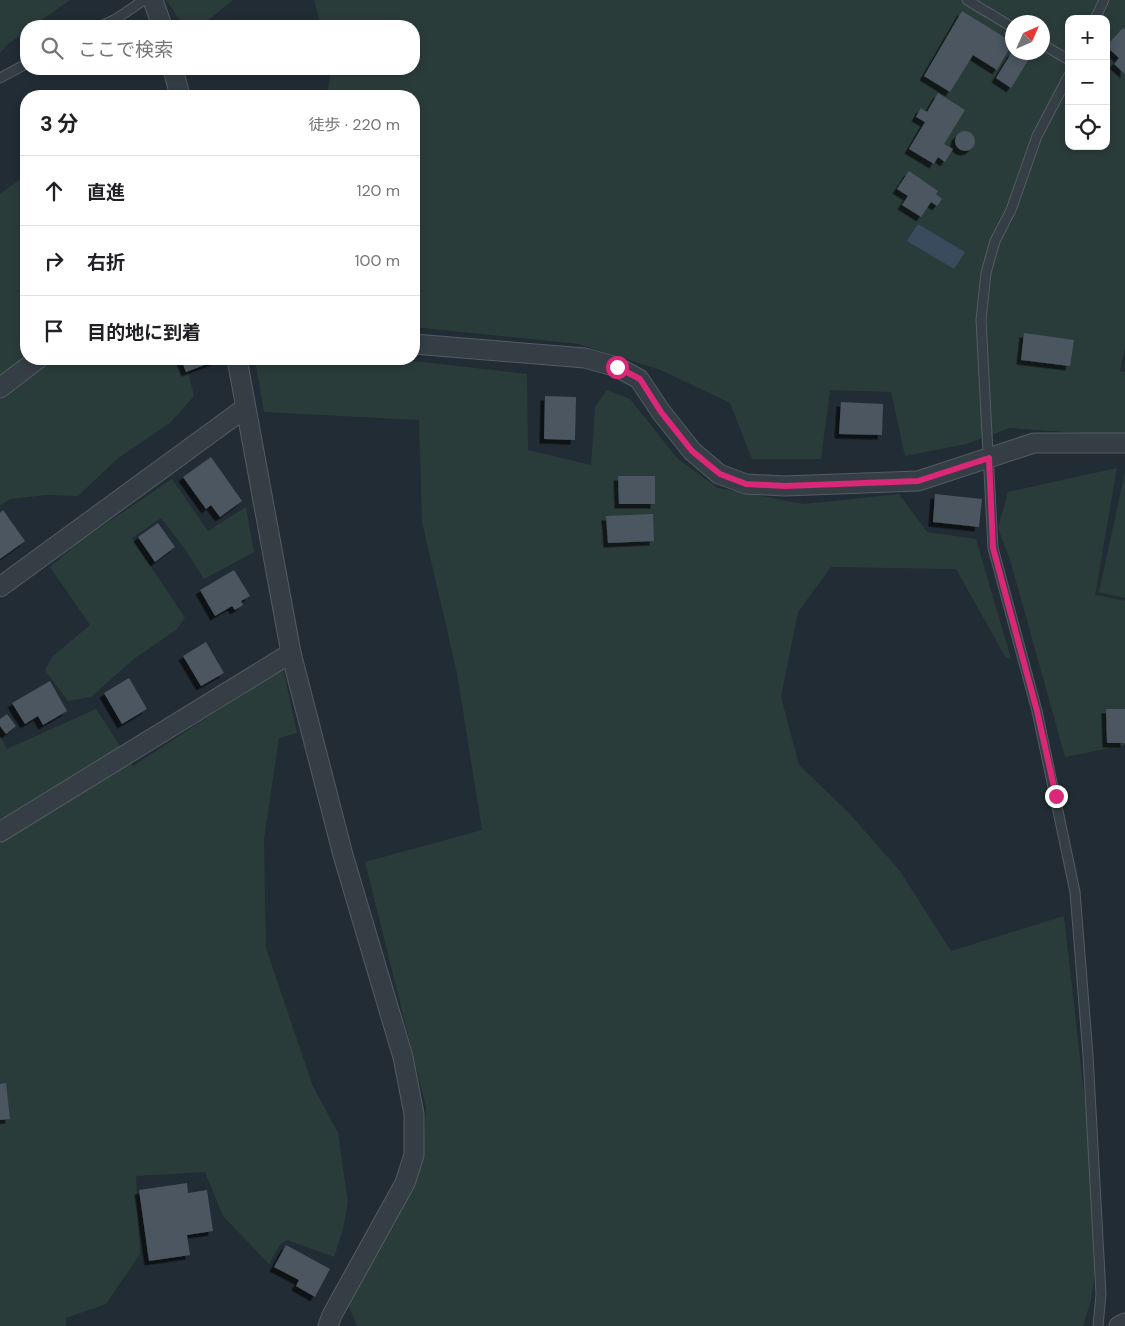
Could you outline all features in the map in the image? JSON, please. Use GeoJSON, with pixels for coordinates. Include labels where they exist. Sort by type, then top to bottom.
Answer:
{"type":"FeatureCollection","features":[{"type":"Feature","properties":{"kind":"street"},"geometry":{"type":"LineString","coordinates":[[153,0],[160,20]]}},
{"type":"Feature","properties":{"kind":"street"},"geometry":{"type":"LineString","coordinates":[[175,75],[178,90]]}},
{"type":"Feature","properties":{"kind":"street"},"geometry":{"type":"LineString","coordinates":[[420,344],[585,358],[617,367],[640,379],[661,412],[692,451],[720,474],[746,484],[785,486],[918,481],[1034,443],[1125,443]]}},
{"type":"Feature","properties":{"kind":"street"},"geometry":{"type":"LineString","coordinates":[[0,388],[30,365]]}},
{"type":"Feature","properties":{"kind":"street"},"geometry":{"type":"LineString","coordinates":[[238,365],[291,653],[343,855],[403,1057],[414,1114],[414,1155],[405,1184],[332,1315],[328,1326]]}},
{"type":"Feature","properties":{"kind":"street"},"geometry":{"type":"LineString","coordinates":[[0,588],[245,408]]}},
{"type":"Feature","properties":{"kind":"street"},"geometry":{"type":"LineString","coordinates":[[0,832],[291,653]]}},
{"type":"Feature","properties":{"kind":"street"},"geometry":{"type":"LineString","coordinates":[[1119,1326],[1125,1323]]}},
{"type":"Feature","properties":{"kind":"lane"},"geometry":{"type":"LineString","coordinates":[[114,20],[144,0]]}},
{"type":"Feature","properties":{"kind":"lane"},"geometry":{"type":"LineString","coordinates":[[967,0],[1005,23]]}},
{"type":"Feature","properties":{"kind":"lane"},"geometry":{"type":"LineString","coordinates":[[1098,15],[1104,0]]}},
{"type":"Feature","properties":{"kind":"lane"},"geometry":{"type":"LineString","coordinates":[[1050,49],[1065,58]]}},
{"type":"Feature","properties":{"kind":"lane"},"geometry":{"type":"LineString","coordinates":[[0,78],[20,67]]}},
{"type":"Feature","properties":{"kind":"lane"},"geometry":{"type":"LineString","coordinates":[[1065,83],[1037,136],[1010,210],[995,241],[986,273],[981,320],[993,548],[1037,711],[1075,892],[1088,1055],[1101,1294],[1098,1326]]}},
{"type":"Feature","properties":{"kind":"shaded area"},"geometry":{"type":"Polygon","coordinates":[[[0,0],[70,0],[42,20],[20,20],[20,35],[0,53],[0,0]]]}},
{"type":"Feature","properties":{"kind":"shaded area"},"geometry":{"type":"Polygon","coordinates":[[[166,0],[233,0],[208,20],[180,20],[166,0]]]}},
{"type":"Feature","properties":{"kind":"shaded area"},"geometry":{"type":"Polygon","coordinates":[[[314,0],[1125,0],[1125,347],[1120,371],[1125,372],[1125,436],[1010,428],[966,444],[905,456],[891,392],[830,390],[821,459],[752,459],[730,403],[661,370],[579,344],[420,328],[420,90],[328,90],[330,75],[420,75],[420,20],[319,20],[314,0]]]}},
{"type":"Feature","properties":{"kind":"shaded area"},"geometry":{"type":"Polygon","coordinates":[[[20,179],[20,365],[186,365],[194,396],[171,422],[117,459],[78,496],[47,495],[10,499],[0,506],[0,194],[20,179]]]}},
{"type":"Feature","properties":{"kind":"shaded area"},"geometry":{"type":"Polygon","coordinates":[[[420,362],[527,374],[528,450],[591,465],[595,407],[607,390],[630,399],[678,459],[718,488],[804,504],[899,494],[927,532],[976,539],[1011,659],[1006,658],[956,569],[831,567],[798,612],[781,697],[799,765],[848,812],[900,871],[951,951],[1064,916],[1088,1130],[1095,1274],[1091,1300],[1083,1326],[357,1326],[347,1302],[422,1161],[426,1107],[365,862],[482,830],[457,673],[422,522],[419,420],[264,412],[256,365],[420,365],[420,362]]]}},
{"type":"Feature","properties":{"kind":"shaded area"},"geometry":{"type":"Polygon","coordinates":[[[1117,468],[1095,595],[1125,601],[1125,745],[1065,757],[1011,563],[998,528],[1008,492],[1117,468]]]}},
{"type":"Feature","properties":{"kind":"shaded area"},"geometry":{"type":"Polygon","coordinates":[[[1125,472],[1125,598],[1099,592],[1125,472]]]}},
{"type":"Feature","properties":{"kind":"shaded area"},"geometry":{"type":"Polygon","coordinates":[[[172,479],[208,531],[246,507],[254,552],[204,579],[185,549],[161,518],[132,538],[185,618],[176,630],[135,658],[91,697],[68,701],[45,670],[53,656],[90,625],[50,567],[79,542],[172,479]]]}},
{"type":"Feature","properties":{"kind":"shaded area"},"geometry":{"type":"Polygon","coordinates":[[[283,668],[297,733],[279,738],[264,839],[266,948],[312,1084],[338,1133],[348,1203],[343,1229],[334,1257],[287,1240],[280,1245],[269,1264],[223,1216],[205,1172],[136,1176],[140,1254],[106,1304],[66,1318],[66,1326],[0,1326],[0,736],[7,749],[96,709],[133,766],[283,668]]]}},
{"type":"Feature","properties":{"kind":"water"},"geometry":{"type":"Polygon","coordinates":[[[918,224],[965,252],[954,269],[907,241],[918,224]]]}},
{"type":"Feature","properties":{"kind":"building"},"geometry":{"type":"Polygon","coordinates":[[[962,11],[1005,38],[1005,56],[997,70],[973,55],[950,92],[924,76],[962,11]]]}},
{"type":"Feature","properties":{"kind":"building"},"geometry":{"type":"Polygon","coordinates":[[[1123,28],[1125,30],[1125,74],[1114,64],[1119,58],[1110,50],[1110,42],[1123,28]]]}},
{"type":"Feature","properties":{"kind":"building"},"geometry":{"type":"Polygon","coordinates":[[[1007,60],[1028,60],[1011,88],[996,78],[1007,60]]]}},
{"type":"Feature","properties":{"kind":"building"},"geometry":{"type":"Polygon","coordinates":[[[938,93],[965,110],[944,144],[953,149],[945,162],[938,157],[934,164],[909,149],[925,122],[916,117],[921,108],[927,112],[938,93]]]}},
{"type":"Feature","properties":{"kind":"building"},"geometry":{"type":"Polygon","coordinates":[[[961,131],[969,131],[975,137],[975,145],[969,151],[961,151],[955,145],[955,137],[961,131]]]}},
{"type":"Feature","properties":{"kind":"building"},"geometry":{"type":"Polygon","coordinates":[[[909,171],[938,191],[936,194],[942,199],[937,206],[931,202],[921,217],[902,205],[908,196],[897,189],[909,171]]]}},
{"type":"Feature","properties":{"kind":"building"},"geometry":{"type":"Polygon","coordinates":[[[1024,333],[1074,340],[1070,366],[1021,360],[1024,333]]]}},
{"type":"Feature","properties":{"kind":"building"},"geometry":{"type":"Polygon","coordinates":[[[183,365],[205,365],[186,372],[183,365]]]}},
{"type":"Feature","properties":{"kind":"building"},"geometry":{"type":"Polygon","coordinates":[[[545,396],[576,397],[575,440],[544,439],[545,396]]]}},
{"type":"Feature","properties":{"kind":"building"},"geometry":{"type":"Polygon","coordinates":[[[841,402],[883,404],[882,435],[839,434],[841,402]]]}},
{"type":"Feature","properties":{"kind":"building"},"geometry":{"type":"Polygon","coordinates":[[[211,457],[242,501],[220,517],[211,505],[206,509],[183,477],[211,457]]]}},
{"type":"Feature","properties":{"kind":"building"},"geometry":{"type":"Polygon","coordinates":[[[618,476],[655,476],[655,504],[619,504],[618,476]]]}},
{"type":"Feature","properties":{"kind":"building"},"geometry":{"type":"Polygon","coordinates":[[[935,494],[982,499],[979,527],[933,522],[935,494]]]}},
{"type":"Feature","properties":{"kind":"building"},"geometry":{"type":"Polygon","coordinates":[[[3,510],[25,541],[0,559],[0,513],[3,510]]]}},
{"type":"Feature","properties":{"kind":"building"},"geometry":{"type":"Polygon","coordinates":[[[653,514],[654,541],[608,543],[606,516],[653,514]]]}},
{"type":"Feature","properties":{"kind":"building"},"geometry":{"type":"Polygon","coordinates":[[[158,523],[175,547],[155,562],[138,537],[158,523]]]}},
{"type":"Feature","properties":{"kind":"building"},"geometry":{"type":"Polygon","coordinates":[[[234,570],[250,596],[241,601],[243,605],[235,610],[232,606],[215,616],[200,590],[234,570]]]}},
{"type":"Feature","properties":{"kind":"building"},"geometry":{"type":"Polygon","coordinates":[[[206,642],[224,673],[201,686],[183,656],[206,642]]]}},
{"type":"Feature","properties":{"kind":"building"},"geometry":{"type":"Polygon","coordinates":[[[129,678],[147,709],[122,724],[104,693],[129,678]]]}},
{"type":"Feature","properties":{"kind":"building"},"geometry":{"type":"Polygon","coordinates":[[[50,681],[67,711],[43,725],[38,716],[25,724],[12,703],[50,681]]]}},
{"type":"Feature","properties":{"kind":"building"},"geometry":{"type":"Polygon","coordinates":[[[1106,709],[1125,709],[1125,743],[1107,743],[1106,709]]]}},
{"type":"Feature","properties":{"kind":"building"},"geometry":{"type":"Polygon","coordinates":[[[7,714],[16,726],[6,734],[0,726],[0,719],[7,714]]]}},
{"type":"Feature","properties":{"kind":"building"},"geometry":{"type":"Polygon","coordinates":[[[6,1083],[10,1119],[0,1120],[0,1084],[6,1083]]]}},
{"type":"Feature","properties":{"kind":"building"},"geometry":{"type":"Polygon","coordinates":[[[187,1183],[188,1193],[207,1190],[213,1231],[187,1235],[190,1255],[149,1261],[139,1190],[187,1183]]]}},
{"type":"Feature","properties":{"kind":"building"},"geometry":{"type":"Polygon","coordinates":[[[286,1245],[330,1269],[315,1297],[296,1286],[299,1280],[274,1267],[286,1245]]]}},
{"type":"Feature","properties":{"kind":"route"},"geometry":{"type":"LineString","coordinates":[[617,367],[640,379],[661,412],[692,451],[720,474],[746,484],[785,486],[918,481],[989,458],[993,548],[1037,711],[1056,796]]}}]}
